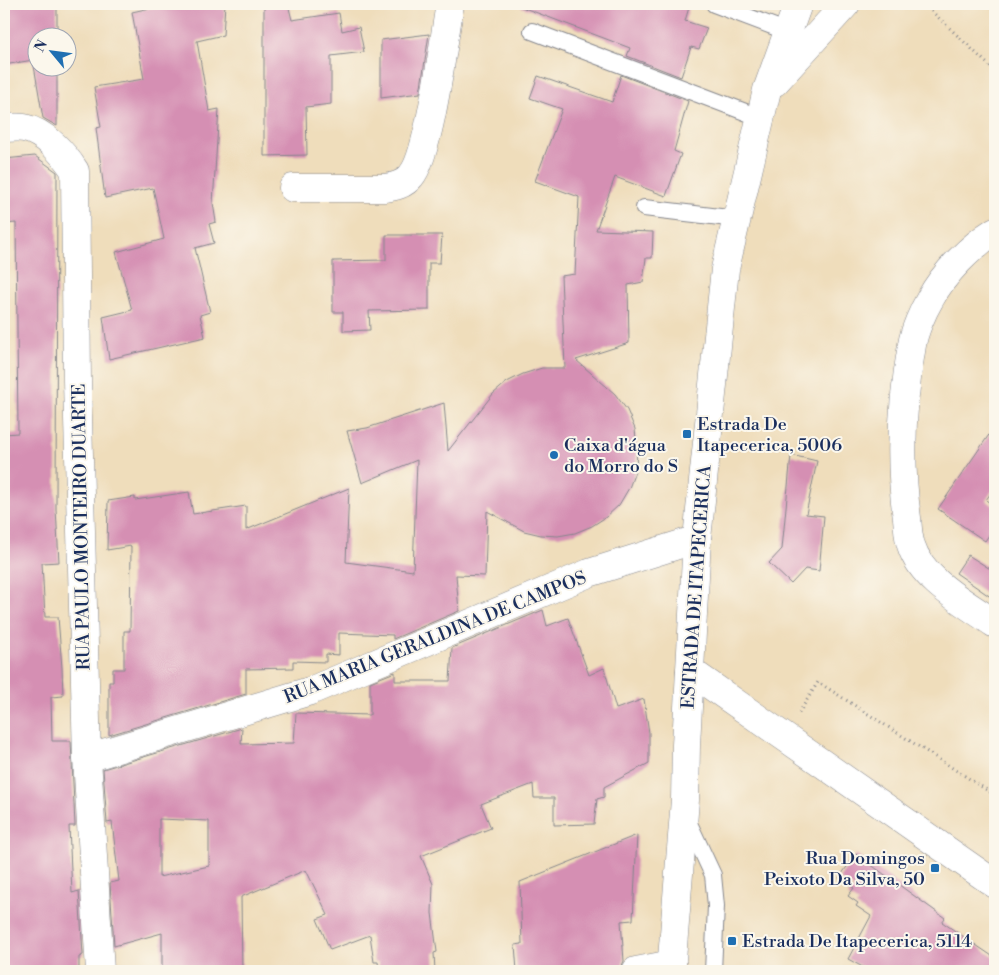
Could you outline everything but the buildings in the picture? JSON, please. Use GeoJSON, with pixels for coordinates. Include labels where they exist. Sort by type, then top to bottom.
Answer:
{"type":"FeatureCollection","features":[{"type":"Feature","properties":{"kind":"street"},"geometry":{"type":"LineString","coordinates":[[293,188],[384,188],[395,186],[412,176],[423,150],[450,4]]}},
{"type":"Feature","properties":{"kind":"street","name":"ESTRADA DE ITAPECERICA"},"geometry":{"type":"LineString","coordinates":[[672,968],[684,813],[697,539],[725,269],[767,90],[798,4]]}},
{"type":"Feature","properties":{"kind":"street"},"geometry":{"type":"LineString","coordinates":[[767,90],[846,4]]}},
{"type":"Feature","properties":{"kind":"street","name":"RUA PAULO MONTEIRO DUARTE"},"geometry":{"type":"LineString","coordinates":[[4,128],[24,128],[36,134],[66,156],[75,171],[77,380],[87,758],[100,971]]}},
{"type":"Feature","properties":{"kind":"street"},"geometry":{"type":"LineString","coordinates":[[995,231],[978,242],[930,298],[912,342],[905,406],[901,481],[911,545],[922,566],[939,583],[995,624]]}},
{"type":"Feature","properties":{"kind":"street","name":"RUA MARIA GERALDINA DE CAMPOS"},"geometry":{"type":"LineString","coordinates":[[87,758],[310,691],[589,573],[697,539]]}},
{"type":"Feature","properties":{"kind":"street"},"geometry":{"type":"LineString","coordinates":[[690,671],[995,884]]}},
{"type":"Feature","properties":{"kind":"street"},"geometry":{"type":"LineString","coordinates":[[636,971],[672,968]]}},
{"type":"Feature","properties":{"kind":"lane"},"geometry":{"type":"LineString","coordinates":[[714,4],[788,32]]}},
{"type":"Feature","properties":{"kind":"lane"},"geometry":{"type":"LineString","coordinates":[[532,31],[761,118]]}},
{"type":"Feature","properties":{"kind":"lane"},"geometry":{"type":"LineString","coordinates":[[644,208],[737,219]]}},
{"type":"Feature","properties":{"kind":"lane"},"geometry":{"type":"LineString","coordinates":[[684,813],[713,875],[716,906],[713,971]]}},
{"type":"Feature","properties":{"kind":"path"},"geometry":{"type":"LineString","coordinates":[[924,4],[995,70]]}},
{"type":"Feature","properties":{"kind":"path"},"geometry":{"type":"LineString","coordinates":[[784,738],[818,682],[993,794],[995,792]]}},
{"type":"Feature","properties":{"kind":"place","name":"Estrada De Itapecerica, 5006"},"geometry":{"type":"Point","coordinates":[687,434]}},
{"type":"Feature","properties":{"kind":"place","name":"Caixa d'água do Morro do S"},"geometry":{"type":"Point","coordinates":[554,455]}},
{"type":"Feature","properties":{"kind":"place","name":"Rua Domingos Peixoto Da Silva, 50"},"geometry":{"type":"Point","coordinates":[935,868]}},
{"type":"Feature","properties":{"kind":"place","name":"Estrada De Itapecerica, 5114"},"geometry":{"type":"Point","coordinates":[732,941]}}]}
